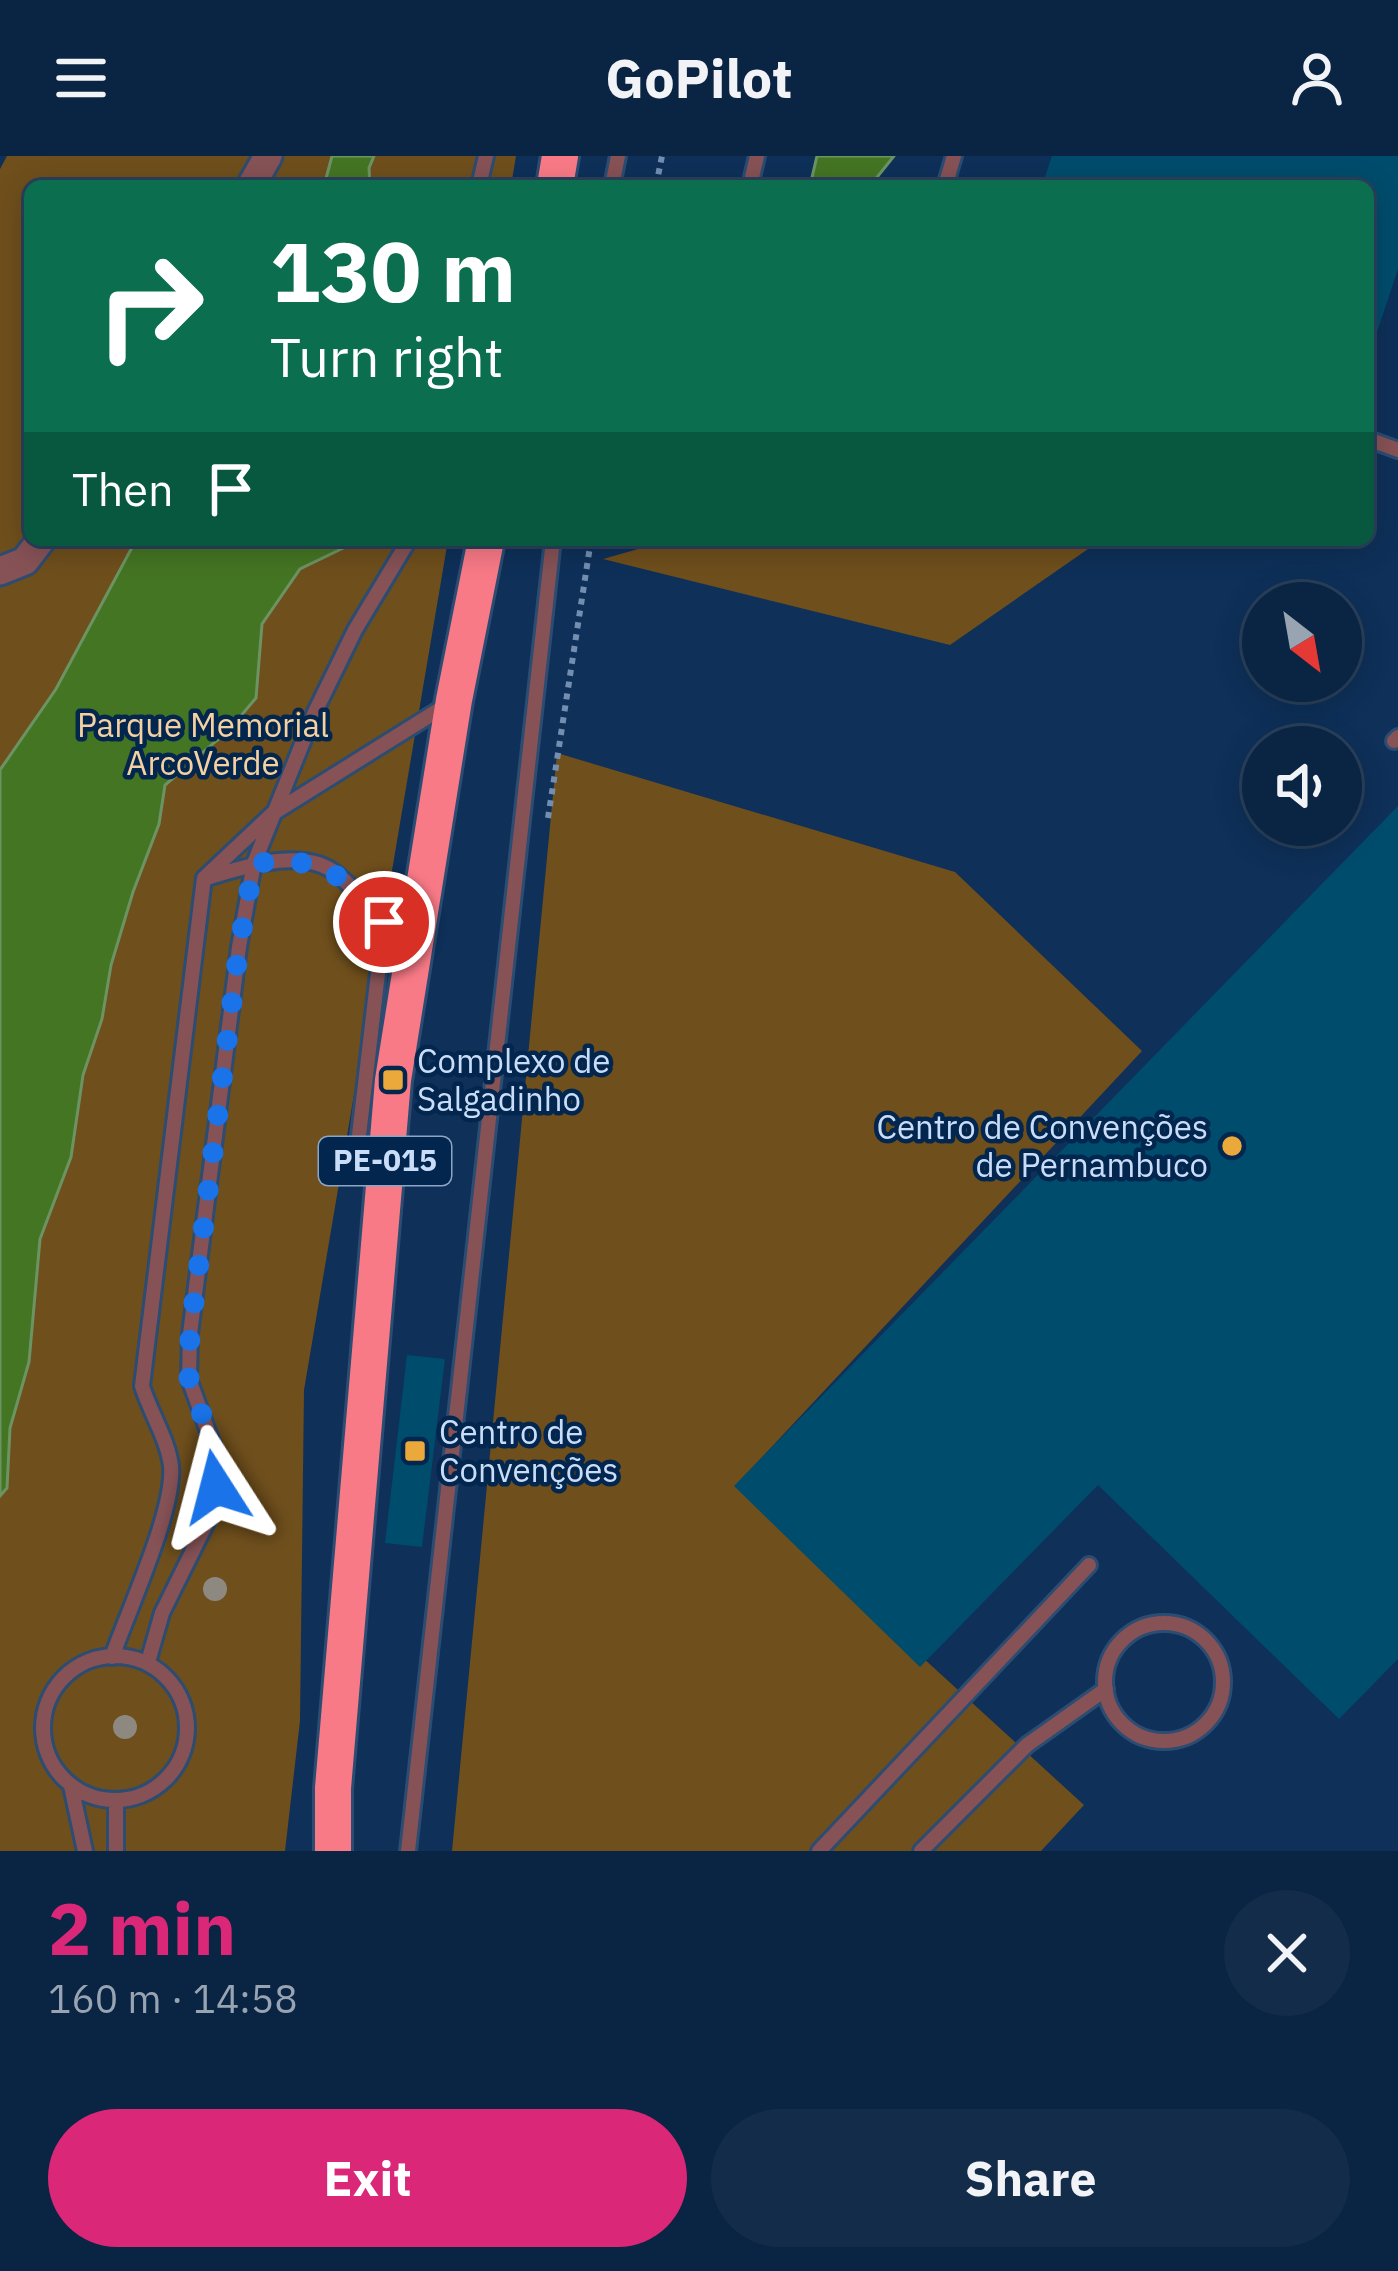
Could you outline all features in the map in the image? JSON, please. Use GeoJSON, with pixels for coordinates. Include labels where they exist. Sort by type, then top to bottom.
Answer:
{"type":"FeatureCollection","features":[{"type":"Feature","properties":{"kind":"highway","name":"PE-015"},"geometry":{"type":"LineString","coordinates":[[333,1851],[333,1788],[394,1079],[454,700],[485,546]]}},
{"type":"Feature","properties":{"kind":"street"},"geometry":{"type":"LineString","coordinates":[[0,571],[25,560],[36,546]]}},
{"type":"Feature","properties":{"kind":"lane"},"geometry":{"type":"LineString","coordinates":[[148,1662],[162,1613],[208,1520],[216,1487],[214,1448],[189,1379],[190,1334],[254,863],[355,630],[405,546]]}},
{"type":"Feature","properties":{"kind":"lane"},"geometry":{"type":"LineString","coordinates":[[408,1851],[552,546]]}},
{"type":"Feature","properties":{"kind":"lane"},"geometry":{"type":"LineString","coordinates":[[112,1657],[172,1472],[168,1448],[152,1420],[142,1386],[204,878],[272,814],[454,700]]}},
{"type":"Feature","properties":{"kind":"lane"},"geometry":{"type":"LineString","coordinates":[[204,878],[254,863],[296,861],[334,871],[384,922],[358,1144],[383,1190]]}},
{"type":"Feature","properties":{"kind":"lane"},"geometry":{"type":"LineString","coordinates":[[819,1851],[1089,1564]]}},
{"type":"Feature","properties":{"kind":"lane"},"geometry":{"type":"LineString","coordinates":[[1148,1625],[1188,1627],[1217,1655],[1223,1675],[1222,1696],[1199,1729],[1160,1741],[1124,1724],[1111,1708],[1106,1689],[1107,1668],[1115,1649],[1148,1625]]}},
{"type":"Feature","properties":{"kind":"lane"},"geometry":{"type":"LineString","coordinates":[[112,1657],[148,1662],[167,1676],[182,1697],[187,1744],[161,1785],[140,1797],[116,1801],[92,1797],[71,1786],[55,1769],[45,1748],[42,1724],[48,1700],[60,1680],[79,1665],[112,1657]]}},
{"type":"Feature","properties":{"kind":"lane"},"geometry":{"type":"LineString","coordinates":[[921,1851],[1028,1744],[1106,1689]]}},
{"type":"Feature","properties":{"kind":"lane"},"geometry":{"type":"LineString","coordinates":[[71,1786],[85,1851]]}},
{"type":"Feature","properties":{"kind":"lane"},"geometry":{"type":"LineString","coordinates":[[116,1801],[116,1851]]}},
{"type":"Feature","properties":{"kind":"green space","name":"Parque Memorial ArcoVerde"},"geometry":{"type":"Polygon","coordinates":[[[7,156],[516,156],[512,180],[24,180],[24,546],[447,546],[304,1390],[300,1721],[285,1851],[0,1851],[0,169],[7,156]]]}},
{"type":"Feature","properties":{"kind":"green space"},"geometry":{"type":"Polygon","coordinates":[[[649,546],[1092,546],[950,645],[603,559],[649,546]]]}},
{"type":"Feature","properties":{"kind":"green space"},"geometry":{"type":"Polygon","coordinates":[[[557,753],[955,872],[1142,1051],[735,1486],[1084,1805],[1041,1851],[452,1851],[557,753]]]}},
{"type":"Feature","properties":{"kind":"shaded area"},"geometry":{"type":"Polygon","coordinates":[[[332,156],[374,156],[370,180],[326,180],[332,156]]]}},
{"type":"Feature","properties":{"kind":"shaded area"},"geometry":{"type":"Polygon","coordinates":[[[817,156],[894,156],[875,180],[811,180],[817,156]]]}},
{"type":"Feature","properties":{"kind":"shaded area"},"geometry":{"type":"Polygon","coordinates":[[[133,546],[348,546],[300,569],[262,624],[256,698],[229,730],[165,785],[159,824],[133,892],[83,1075],[71,1157],[40,1239],[29,1362],[10,1428],[7,1488],[0,1496],[0,770],[56,689],[133,546]]]}},
{"type":"Feature","properties":{"kind":"building"},"geometry":{"type":"Polygon","coordinates":[[[1052,156],[1398,156],[1398,269],[1374,341],[1374,180],[1044,180],[1052,156]]]}},
{"type":"Feature","properties":{"kind":"building","name":"Centro de Convenções de Pernambuco"},"geometry":{"type":"Polygon","coordinates":[[[1398,806],[1398,1659],[1339,1719],[1098,1485],[920,1667],[734,1486],[1398,806]]]}},
{"type":"Feature","properties":{"kind":"building","name":"Centro de Convenções"},"geometry":{"type":"Polygon","coordinates":[[[407,1355],[445,1359],[422,1547],[385,1543],[407,1355]]]}},
{"type":"Feature","properties":{"kind":"place","name":"Complexo de Salgadinho"},"geometry":{"type":"Point","coordinates":[393,1080]}},
{"type":"Feature","properties":{"kind":"place","name":"Centro de Convenções de Pernambuco"},"geometry":{"type":"Point","coordinates":[1232,1146]}},
{"type":"Feature","properties":{"kind":"place","name":"Centro de Convenções"},"geometry":{"type":"Point","coordinates":[415,1451]}},
{"type":"Feature","properties":{"kind":"route"},"geometry":{"type":"LineString","coordinates":[[216,1487],[214,1448],[189,1379],[190,1334],[254,863],[296,861],[334,871],[384,922]]}}]}
